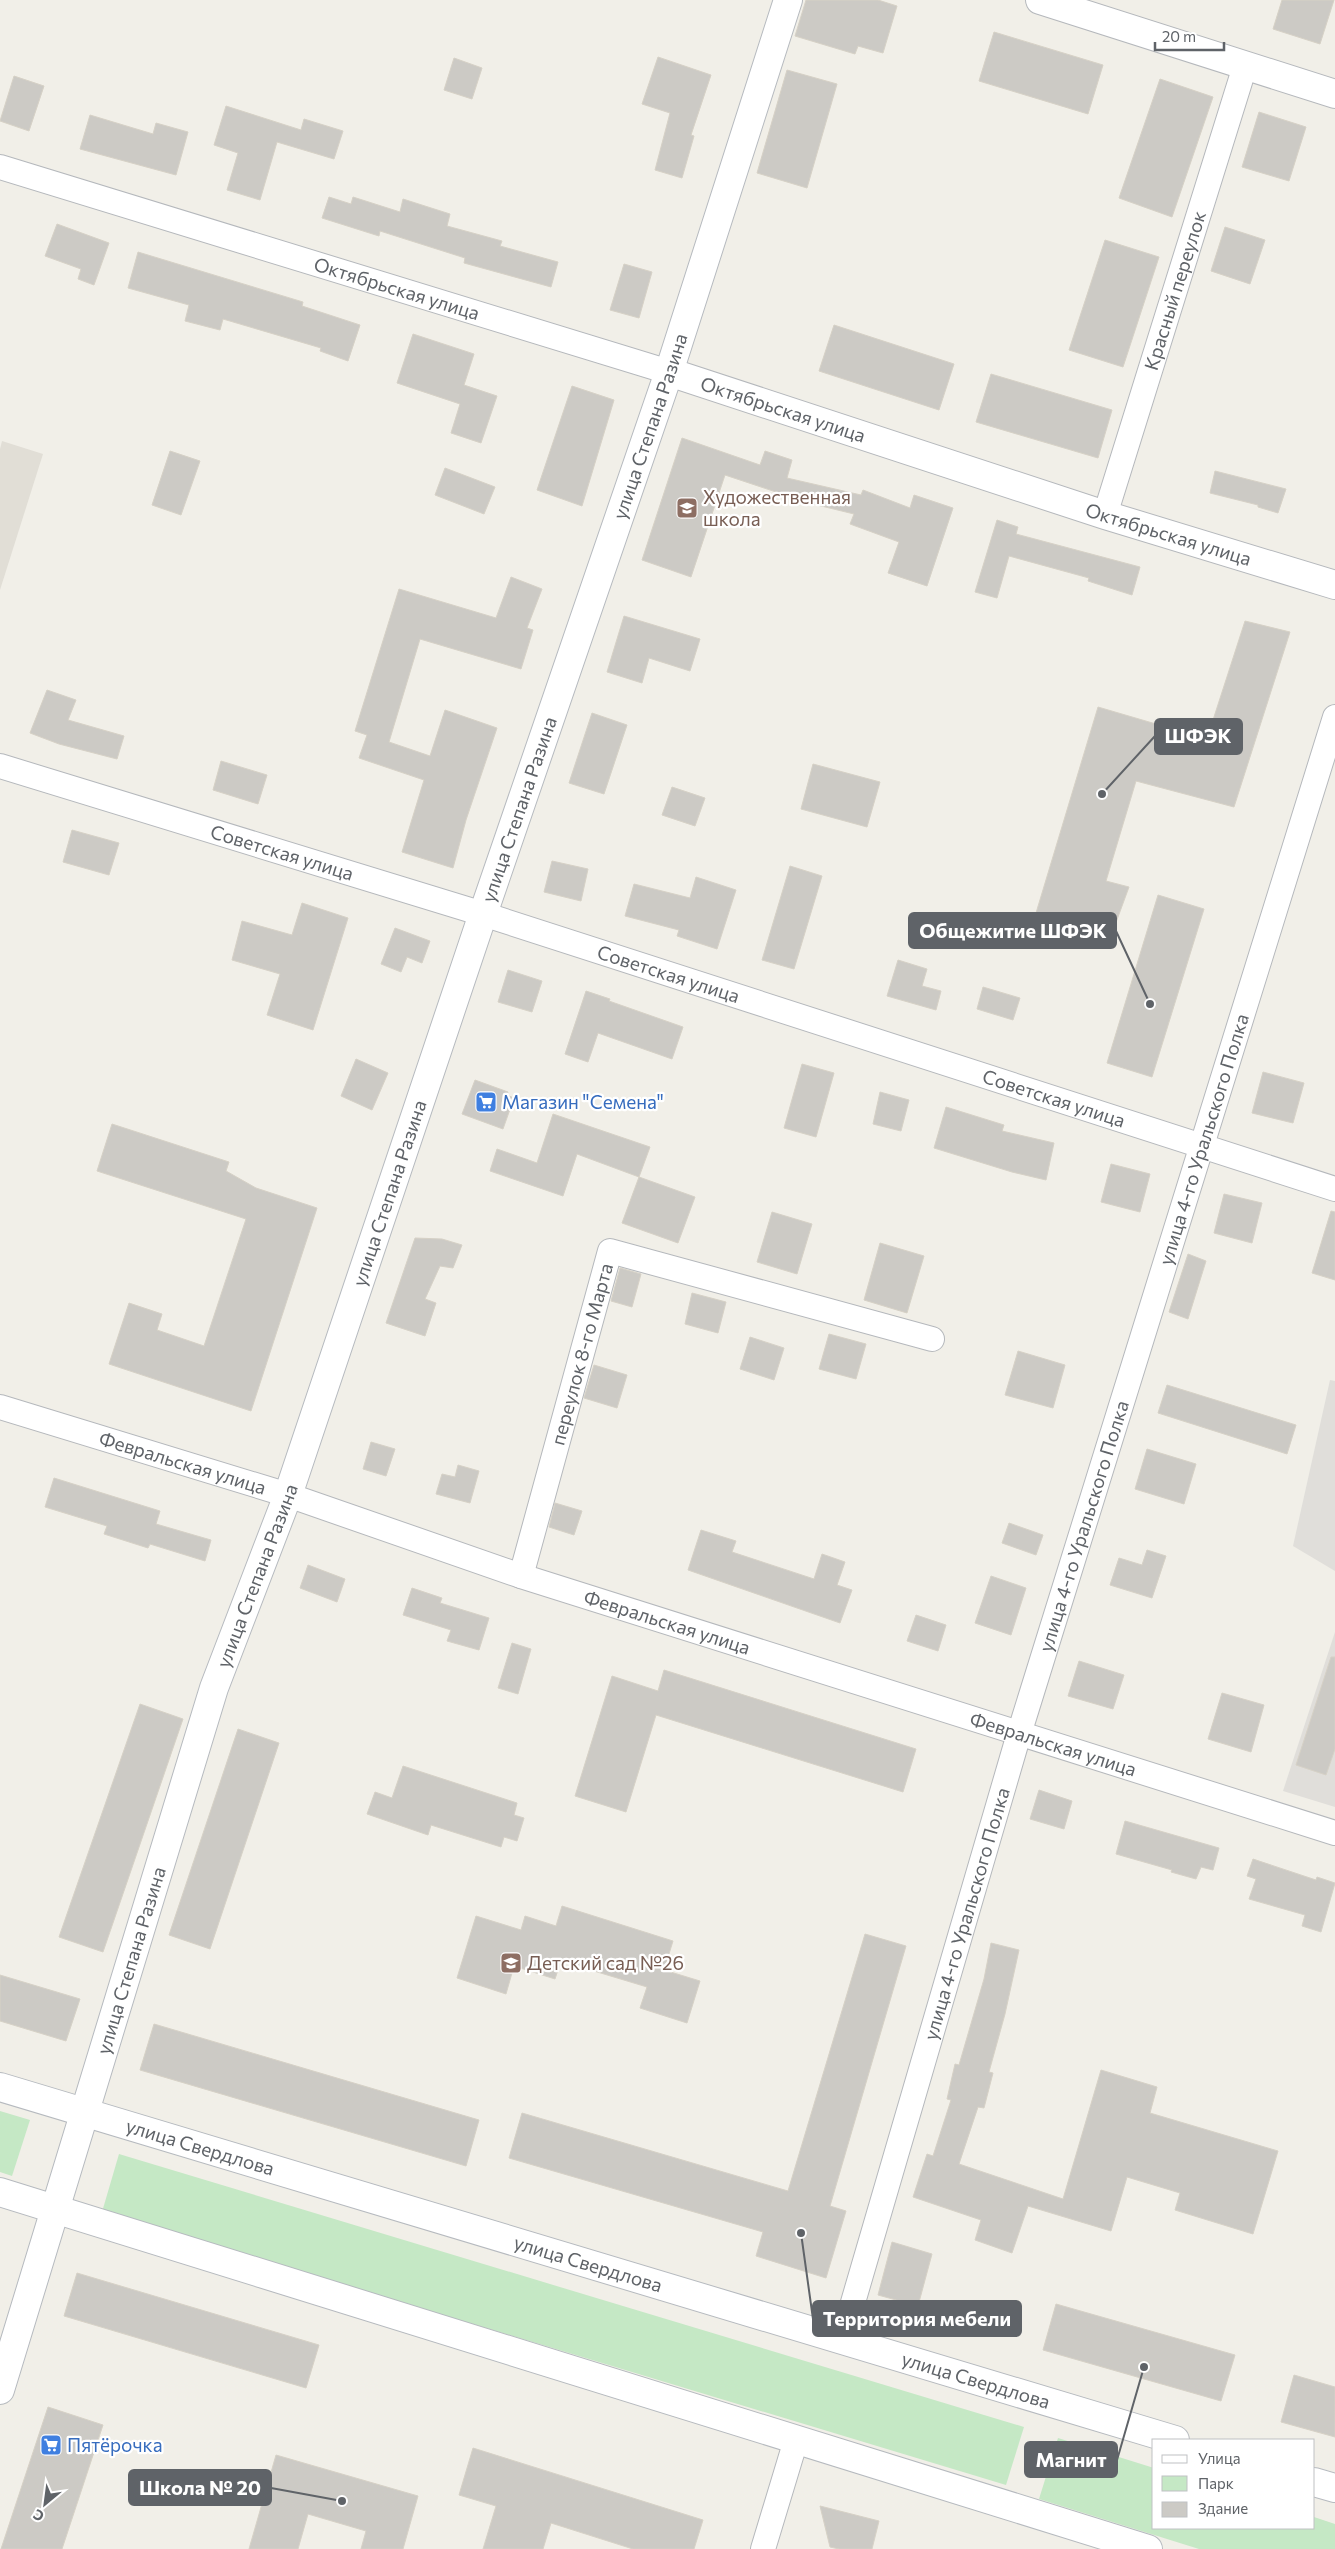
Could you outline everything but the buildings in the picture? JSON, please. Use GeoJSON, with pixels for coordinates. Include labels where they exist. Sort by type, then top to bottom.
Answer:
{"type":"FeatureCollection","features":[{"type":"Feature","properties":{"kind":"main road","name":"улица Степана Разина"},"geometry":{"type":"LineString","coordinates":[[0,2390],[214,1688],[288,1495],[483,914],[669,372],[788,0]]}},
{"type":"Feature","properties":{"kind":"main road"},"geometry":{"type":"LineString","coordinates":[[1040,0],[1335,94]]}},
{"type":"Feature","properties":{"kind":"main road","name":"Октябрьская улица"},"geometry":{"type":"LineString","coordinates":[[669,372],[1105,515],[1335,585]]}},
{"type":"Feature","properties":{"kind":"main road","name":"улица Свердлова"},"geometry":{"type":"LineString","coordinates":[[0,2087],[1172,2439]]}},
{"type":"Feature","properties":{"kind":"main road"},"geometry":{"type":"LineString","coordinates":[[0,2192],[1148,2549]]}},
{"type":"Feature","properties":{"kind":"main road"},"geometry":{"type":"LineString","coordinates":[[1315,2482],[1335,2488]]}},
{"type":"Feature","properties":{"kind":"street","name":"Красный переулок"},"geometry":{"type":"LineString","coordinates":[[1105,515],[1244,66]]}},
{"type":"Feature","properties":{"kind":"street","name":"Октябрьская улица"},"geometry":{"type":"LineString","coordinates":[[0,167],[669,372]]}},
{"type":"Feature","properties":{"kind":"street","name":"улица 4-го Уральского Полка"},"geometry":{"type":"LineString","coordinates":[[842,2340],[1019,1734],[1335,717]]}},
{"type":"Feature","properties":{"kind":"street","name":"Советская улица"},"geometry":{"type":"LineString","coordinates":[[0,766],[483,914],[1335,1189]]}},
{"type":"Feature","properties":{"kind":"street","name":"переулок 8-го Марта"},"geometry":{"type":"LineString","coordinates":[[521,1576],[610,1251],[932,1339]]}},
{"type":"Feature","properties":{"kind":"street","name":"Февральская улица"},"geometry":{"type":"LineString","coordinates":[[0,1407],[288,1495],[521,1576],[1335,1833]]}},
{"type":"Feature","properties":{"kind":"street"},"geometry":{"type":"LineString","coordinates":[[763,2549],[796,2440]]}},
{"type":"Feature","properties":{"kind":"shaded area"},"geometry":{"type":"Polygon","coordinates":[[[2,441],[43,454],[0,590],[0,449],[2,441]]]}},
{"type":"Feature","properties":{"kind":"shaded area"},"geometry":{"type":"Polygon","coordinates":[[[1330,1380],[1335,1381],[1335,1571],[1293,1546],[1330,1380]]]}},
{"type":"Feature","properties":{"kind":"shaded area"},"geometry":{"type":"Polygon","coordinates":[[[1335,1632],[1335,1807],[1283,1791],[1335,1632]]]}},
{"type":"Feature","properties":{"kind":"green space"},"geometry":{"type":"Polygon","coordinates":[[[0,2111],[30,2120],[12,2176],[0,2172],[0,2111]]]}},
{"type":"Feature","properties":{"kind":"green space"},"geometry":{"type":"Polygon","coordinates":[[[119,2154],[1024,2427],[1006,2485],[102,2212],[119,2154]]]}},
{"type":"Feature","properties":{"kind":"green space"},"geometry":{"type":"Polygon","coordinates":[[[1058,2438],[1152,2467],[1152,2529],[1315,2529],[1315,2517],[1335,2524],[1335,2549],[1199,2549],[1039,2499],[1058,2438]]]}},
{"type":"Feature","properties":{"kind":"place","name":"Художественная школа"},"geometry":{"type":"Point","coordinates":[687,508]}},
{"type":"Feature","properties":{"kind":"place","name":"ШФЭК"},"geometry":{"type":"Point","coordinates":[1102,794]}},
{"type":"Feature","properties":{"kind":"place","name":"Общежитие ШФЭК"},"geometry":{"type":"Point","coordinates":[1150,1004]}},
{"type":"Feature","properties":{"kind":"place","name":"Магазин \"Семена\""},"geometry":{"type":"Point","coordinates":[486,1102]}},
{"type":"Feature","properties":{"kind":"place","name":"Детский сад №26"},"geometry":{"type":"Point","coordinates":[511,1963]}},
{"type":"Feature","properties":{"kind":"place","name":"Территория мебели"},"geometry":{"type":"Point","coordinates":[801,2233]}},
{"type":"Feature","properties":{"kind":"place","name":"Магнит"},"geometry":{"type":"Point","coordinates":[1144,2367]}},
{"type":"Feature","properties":{"kind":"place","name":"Пятёрочка"},"geometry":{"type":"Point","coordinates":[51,2445]}},
{"type":"Feature","properties":{"kind":"place","name":"Школа № 20"},"geometry":{"type":"Point","coordinates":[342,2501]}}]}
